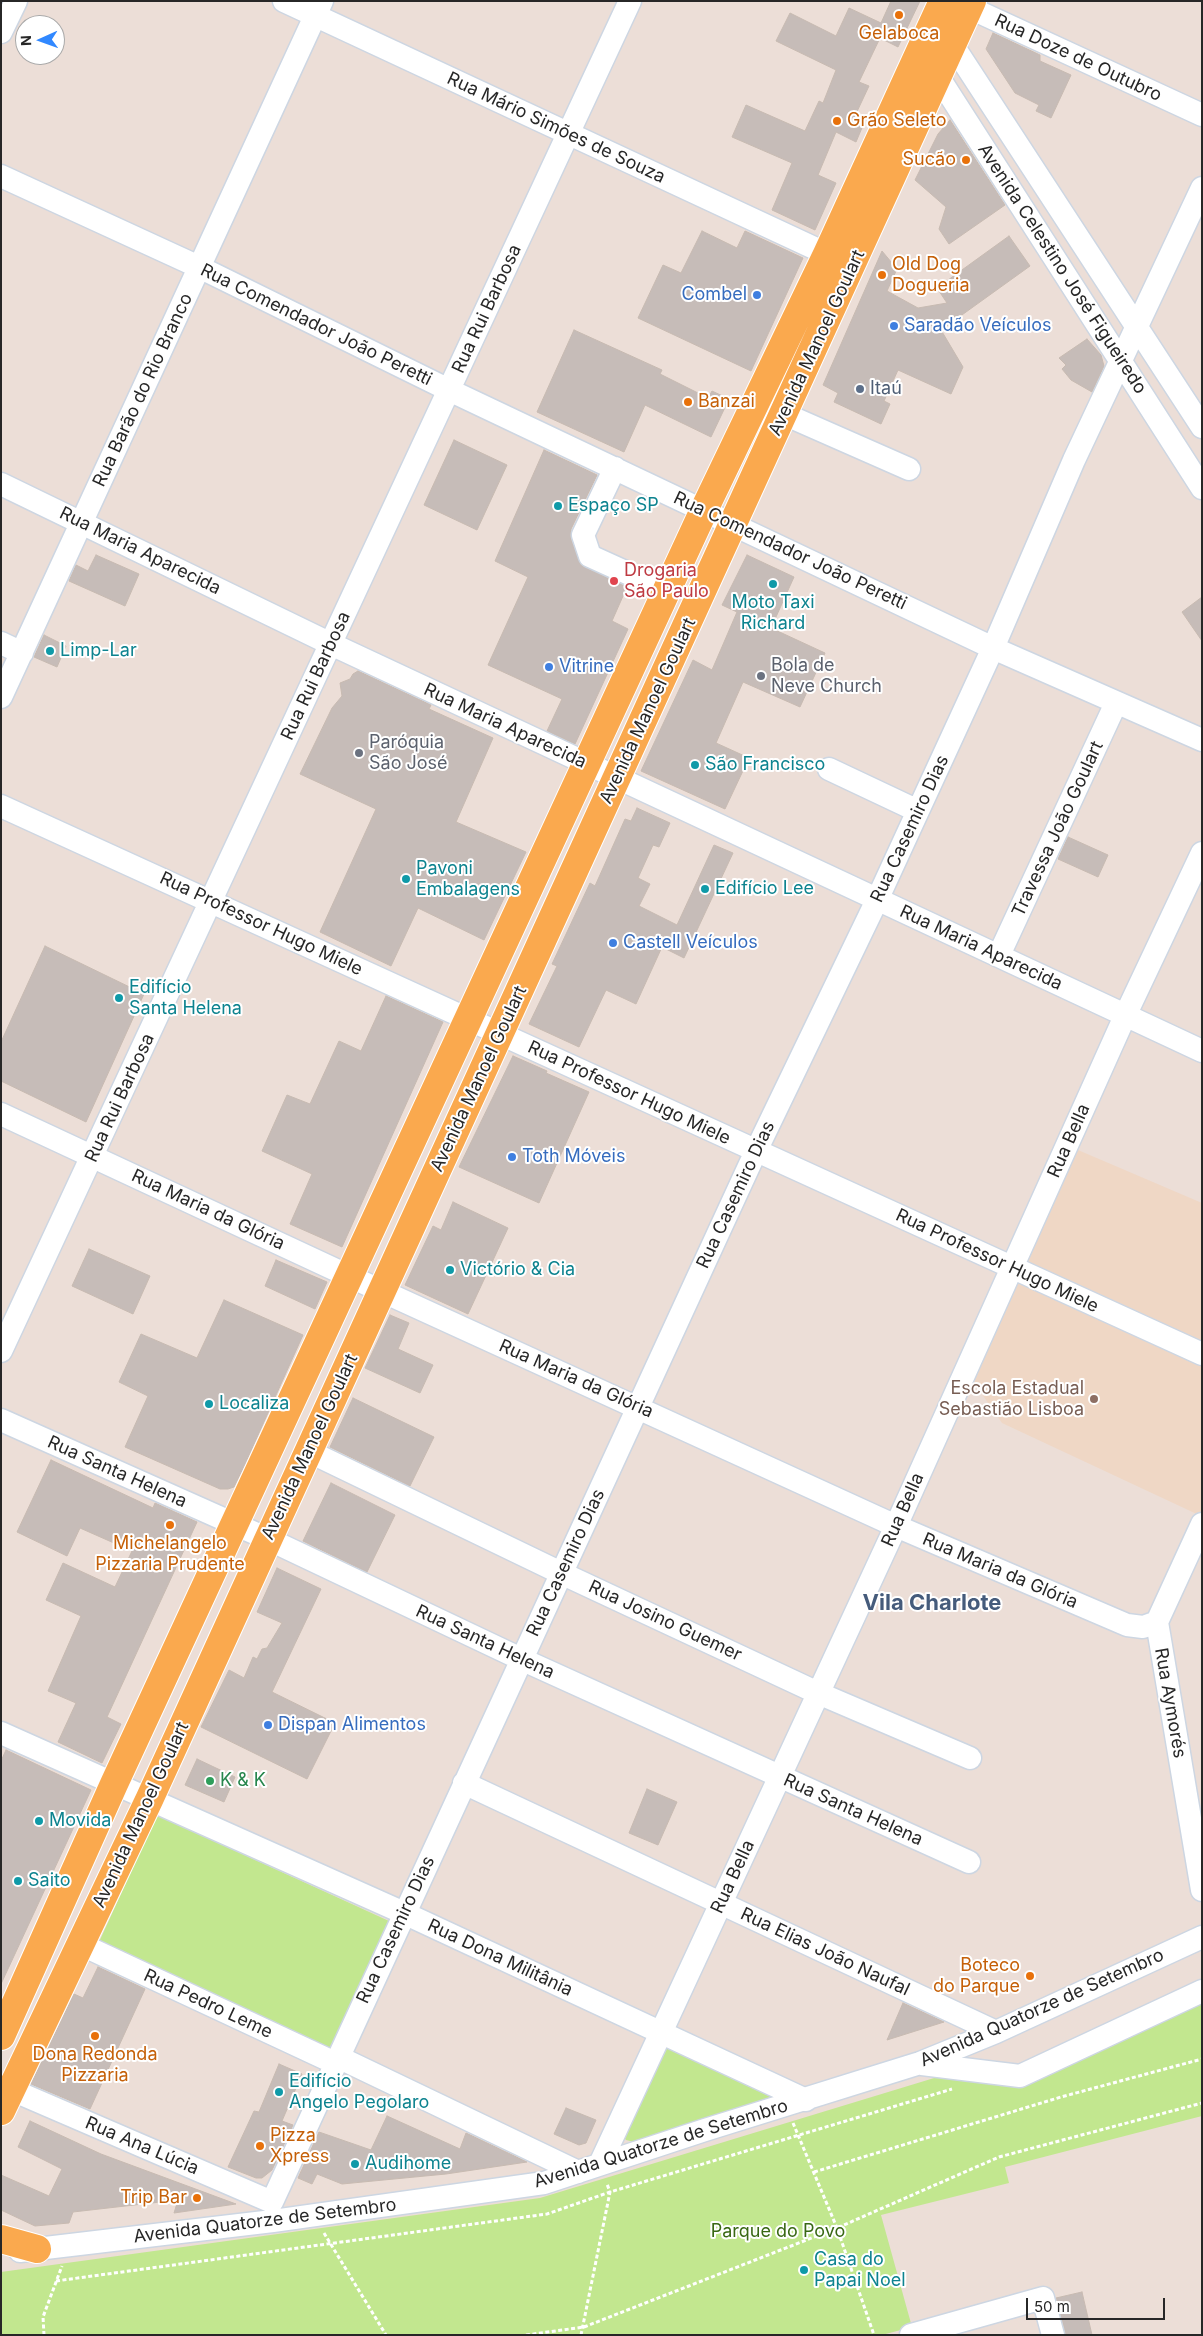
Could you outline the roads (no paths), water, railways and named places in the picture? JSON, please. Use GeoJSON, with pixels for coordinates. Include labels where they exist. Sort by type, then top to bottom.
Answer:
{"type":"FeatureCollection","features":[{"type":"Feature","properties":{"kind":"main road","name":"Avenida Manoel Goulart"},"geometry":{"type":"LineString","coordinates":[[6,2101],[149,1800],[938,76],[952,44],[957,3]]}},
{"type":"Feature","properties":{"kind":"main road","name":"Avenida Manoel Goulart"},"geometry":{"type":"LineString","coordinates":[[1,2036],[114,1784],[351,1278],[704,510],[827,254],[921,50],[957,3]]}},
{"type":"Feature","properties":{"kind":"main road"},"geometry":{"type":"LineString","coordinates":[[1,2239],[37,2249]]}},
{"type":"Feature","properties":{"kind":"street"},"geometry":{"type":"LineString","coordinates":[[1,32],[16,1]]}},
{"type":"Feature","properties":{"kind":"street","name":"Rua Mário Simões de Souza"},"geometry":{"type":"LineString","coordinates":[[284,1],[318,8],[568,134],[827,254]]}},
{"type":"Feature","properties":{"kind":"street","name":"Rua Rui Barbosa"},"geometry":{"type":"LineString","coordinates":[[1,1350],[630,1]]}},
{"type":"Feature","properties":{"kind":"street","name":"Rua Doze de Outubro"},"geometry":{"type":"LineString","coordinates":[[957,3],[1202,115]]}},
{"type":"Feature","properties":{"kind":"street","name":"Rua Barão do Rio Branco"},"geometry":{"type":"LineString","coordinates":[[1,697],[318,8]]}},
{"type":"Feature","properties":{"kind":"street"},"geometry":{"type":"LineString","coordinates":[[921,50],[952,44]]}},
{"type":"Feature","properties":{"kind":"street","name":"Avenida Celestino José Figueiredo"},"geometry":{"type":"LineString","coordinates":[[952,44],[1202,427]]}},
{"type":"Feature","properties":{"kind":"street","name":"Avenida Celestino José Figueiredo"},"geometry":{"type":"LineString","coordinates":[[921,50],[1202,488]]}},
{"type":"Feature","properties":{"kind":"street","name":"Rua Comendador João Peretti"},"geometry":{"type":"LineString","coordinates":[[1,176],[199,268],[449,390],[993,648],[1116,704],[1202,740]]}},
{"type":"Feature","properties":{"kind":"street","name":"Rua Casemiro Dias"},"geometry":{"type":"LineString","coordinates":[[273,2212],[337,2060],[404,1913],[756,1151],[877,900],[993,648],[1074,460],[1202,188]]}},
{"type":"Feature","properties":{"kind":"street"},"geometry":{"type":"LineString","coordinates":[[784,414],[909,469]]}},
{"type":"Feature","properties":{"kind":"street"},"geometry":{"type":"LineString","coordinates":[[615,468],[583,534],[590,556],[667,591]]}},
{"type":"Feature","properties":{"kind":"street","name":"Rua Maria Aparecida"},"geometry":{"type":"LineString","coordinates":[[1,484],[331,644],[1202,1051]]}},
{"type":"Feature","properties":{"kind":"street"},"geometry":{"type":"LineString","coordinates":[[1,643],[22,653]]}},
{"type":"Feature","properties":{"kind":"street","name":"Travessa João Goulart"},"geometry":{"type":"LineString","coordinates":[[999,955],[1116,704]]}},
{"type":"Feature","properties":{"kind":"street"},"geometry":{"type":"LineString","coordinates":[[830,769],[918,811]]}},
{"type":"Feature","properties":{"kind":"street","name":"Rua Professor Hugo Miele"},"geometry":{"type":"LineString","coordinates":[[1,806],[1202,1354]]}},
{"type":"Feature","properties":{"kind":"street","name":"Rua Bella"},"geometry":{"type":"LineString","coordinates":[[600,2164],[896,1526],[1125,1016],[1202,854]]}},
{"type":"Feature","properties":{"kind":"street","name":"Rua Maria da Glória"},"geometry":{"type":"LineString","coordinates":[[1,1114],[351,1278],[896,1526],[1128,1626],[1143,1627],[1157,1622]]}},
{"type":"Feature","properties":{"kind":"street","name":"Rua Santa Helena"},"geometry":{"type":"LineString","coordinates":[[1,1420],[268,1539],[521,1659],[969,1862]]}},
{"type":"Feature","properties":{"kind":"street","name":"Rua Josino Guemer"},"geometry":{"type":"LineString","coordinates":[[308,1451],[561,1573],[818,1693],[970,1758]]}},
{"type":"Feature","properties":{"kind":"street","name":"Rua Aymorés"},"geometry":{"type":"LineString","coordinates":[[1202,1524],[1157,1622],[1202,1890]]}},
{"type":"Feature","properties":{"kind":"street","name":"Rua Dona Militânia"},"geometry":{"type":"LineString","coordinates":[[1,1733],[404,1913],[806,2100]]}},
{"type":"Feature","properties":{"kind":"street","name":"Rua Elias João Naufal"},"geometry":{"type":"LineString","coordinates":[[464,1783],[996,2032]]}},
{"type":"Feature","properties":{"kind":"street","name":"Avenida Quatorze de Setembro"},"geometry":{"type":"LineString","coordinates":[[1,2253],[273,2212],[544,2183],[705,2130],[920,2064],[996,2032],[1202,1937]]}},
{"type":"Feature","properties":{"kind":"street","name":"Rua Pedro Leme"},"geometry":{"type":"LineString","coordinates":[[80,1944],[337,2060],[578,2172]]}},
{"type":"Feature","properties":{"kind":"street"},"geometry":{"type":"LineString","coordinates":[[920,2064],[1020,2076],[1202,1991]]}},
{"type":"Feature","properties":{"kind":"street","name":"Rua Ana Lúcia"},"geometry":{"type":"LineString","coordinates":[[6,2101],[273,2212]]}},
{"type":"Feature","properties":{"kind":"street"},"geometry":{"type":"LineString","coordinates":[[911,2335],[1044,2298],[1053,2335]]}},
{"type":"Feature","properties":{"kind":"place","name":"Gelaboca"},"geometry":{"type":"Point","coordinates":[899,15]}},
{"type":"Feature","properties":{"kind":"place","name":"Grão Seleto"},"geometry":{"type":"Point","coordinates":[837,121]}},
{"type":"Feature","properties":{"kind":"place","name":"Sucão"},"geometry":{"type":"Point","coordinates":[966,160]}},
{"type":"Feature","properties":{"kind":"place","name":"Old Dog Dogueria"},"geometry":{"type":"Point","coordinates":[882,275]}},
{"type":"Feature","properties":{"kind":"place","name":"Combel"},"geometry":{"type":"Point","coordinates":[757,295]}},
{"type":"Feature","properties":{"kind":"place","name":"Saradão Veículos"},"geometry":{"type":"Point","coordinates":[894,326]}},
{"type":"Feature","properties":{"kind":"place","name":"Itaú"},"geometry":{"type":"Point","coordinates":[860,389]}},
{"type":"Feature","properties":{"kind":"place","name":"Banzai"},"geometry":{"type":"Point","coordinates":[688,402]}},
{"type":"Feature","properties":{"kind":"place","name":"Espaço SP"},"geometry":{"type":"Point","coordinates":[558,506]}},
{"type":"Feature","properties":{"kind":"place","name":"Drogaria São Paulo"},"geometry":{"type":"Point","coordinates":[614,581]}},
{"type":"Feature","properties":{"kind":"place","name":"Moto Taxi Richard"},"geometry":{"type":"Point","coordinates":[773,584]}},
{"type":"Feature","properties":{"kind":"place","name":"Limp-Lar"},"geometry":{"type":"Point","coordinates":[50,651]}},
{"type":"Feature","properties":{"kind":"place","name":"Vitrine"},"geometry":{"type":"Point","coordinates":[549,667]}},
{"type":"Feature","properties":{"kind":"place","name":"Bola de Neve Church"},"geometry":{"type":"Point","coordinates":[761,676]}},
{"type":"Feature","properties":{"kind":"place","name":"Paróquia São José"},"geometry":{"type":"Point","coordinates":[359,753]}},
{"type":"Feature","properties":{"kind":"place","name":"São Francisco"},"geometry":{"type":"Point","coordinates":[695,765]}},
{"type":"Feature","properties":{"kind":"place","name":"Pavoni Embalagens"},"geometry":{"type":"Point","coordinates":[406,879]}},
{"type":"Feature","properties":{"kind":"place","name":"Edifício Lee"},"geometry":{"type":"Point","coordinates":[705,889]}},
{"type":"Feature","properties":{"kind":"place","name":"Castell Veículos"},"geometry":{"type":"Point","coordinates":[613,943]}},
{"type":"Feature","properties":{"kind":"place","name":"Edifício Santa Helena"},"geometry":{"type":"Point","coordinates":[119,998]}},
{"type":"Feature","properties":{"kind":"place","name":"Toth Móveis"},"geometry":{"type":"Point","coordinates":[512,1157]}},
{"type":"Feature","properties":{"kind":"place","name":"Victório & Cia"},"geometry":{"type":"Point","coordinates":[450,1270]}},
{"type":"Feature","properties":{"kind":"place","name":"Escola Estadual Sebastião Lisboa"},"geometry":{"type":"Point","coordinates":[1094,1399]}},
{"type":"Feature","properties":{"kind":"place","name":"Localiza"},"geometry":{"type":"Point","coordinates":[209,1404]}},
{"type":"Feature","properties":{"kind":"place","name":"Michelangelo Pizzaria Prudente"},"geometry":{"type":"Point","coordinates":[170,1525]}},
{"type":"Feature","properties":{"kind":"place","name":"Dispan Alimentos"},"geometry":{"type":"Point","coordinates":[268,1725]}},
{"type":"Feature","properties":{"kind":"place","name":"K & K"},"geometry":{"type":"Point","coordinates":[210,1781]}},
{"type":"Feature","properties":{"kind":"place","name":"Movida"},"geometry":{"type":"Point","coordinates":[39,1821]}},
{"type":"Feature","properties":{"kind":"place","name":"Saito"},"geometry":{"type":"Point","coordinates":[18,1881]}},
{"type":"Feature","properties":{"kind":"place","name":"Boteco do Parque"},"geometry":{"type":"Point","coordinates":[1030,1976]}},
{"type":"Feature","properties":{"kind":"place","name":"Dona Redonda Pizzaria"},"geometry":{"type":"Point","coordinates":[95,2036]}},
{"type":"Feature","properties":{"kind":"place","name":"Edifício Angelo Pegolaro"},"geometry":{"type":"Point","coordinates":[279,2092]}},
{"type":"Feature","properties":{"kind":"place","name":"Pizza Xpress"},"geometry":{"type":"Point","coordinates":[260,2146]}},
{"type":"Feature","properties":{"kind":"place","name":"Audihome"},"geometry":{"type":"Point","coordinates":[355,2164]}},
{"type":"Feature","properties":{"kind":"place","name":"Trip Bar"},"geometry":{"type":"Point","coordinates":[197,2198]}},
{"type":"Feature","properties":{"kind":"place","name":"Casa do Papai Noel"},"geometry":{"type":"Point","coordinates":[804,2270]}},
{"type":"Feature","properties":{"kind":"district","name":"Vila Charlote"},"geometry":{"type":"Point","coordinates":[932,1603]}},
{"type":"Feature","properties":{"kind":"park label","name":"Parque do Povo"},"geometry":{"type":"Point","coordinates":[778,2232]}}]}
